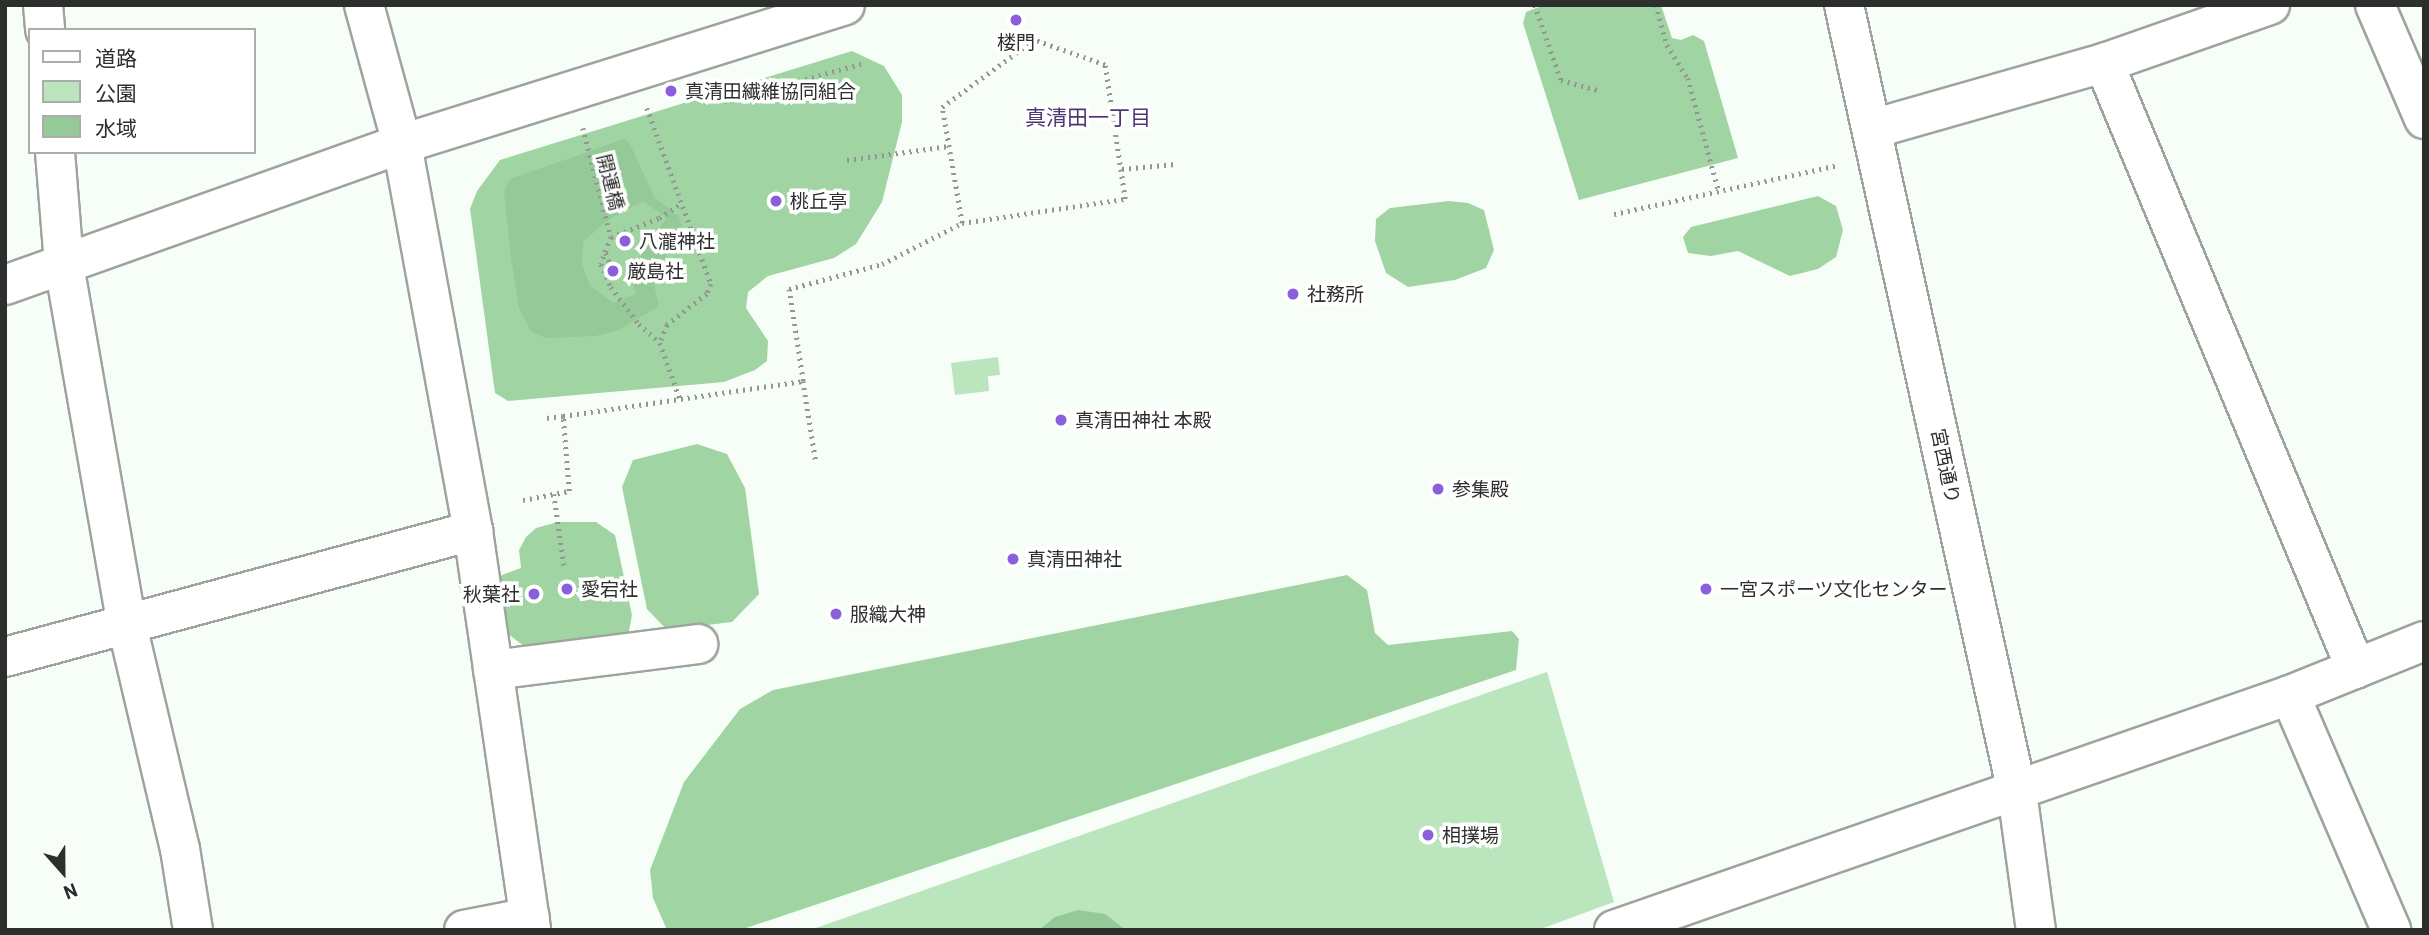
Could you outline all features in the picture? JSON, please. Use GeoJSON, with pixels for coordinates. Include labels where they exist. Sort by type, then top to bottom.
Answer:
{"type":"FeatureCollection","features":[{"type":"Feature","properties":{"kind":"street"},"geometry":{"type":"LineString","coordinates":[[43,5],[45,28]]}},
{"type":"Feature","properties":{"kind":"street"},"geometry":{"type":"LineString","coordinates":[[364,5],[402,144],[473,531],[531,923],[464,930]]}},
{"type":"Feature","properties":{"kind":"street"},"geometry":{"type":"LineString","coordinates":[[5,285],[402,144],[845,5]]}},
{"type":"Feature","properties":{"kind":"street","name":"宮西通り"},"geometry":{"type":"LineString","coordinates":[[1844,5],[2017,792],[2036,930]]}},
{"type":"Feature","properties":{"kind":"street"},"geometry":{"type":"LineString","coordinates":[[1875,143],[2270,5]]}},
{"type":"Feature","properties":{"kind":"street"},"geometry":{"type":"LineString","coordinates":[[2375,5],[2424,119]]}},
{"type":"Feature","properties":{"kind":"street"},"geometry":{"type":"LineString","coordinates":[[2104,63],[2356,669]]}},
{"type":"Feature","properties":{"kind":"street"},"geometry":{"type":"LineString","coordinates":[[55,154],[64,265],[127,625],[180,849],[193,930]]}},
{"type":"Feature","properties":{"kind":"street"},"geometry":{"type":"LineString","coordinates":[[5,657],[473,531]]}},
{"type":"Feature","properties":{"kind":"street"},"geometry":{"type":"LineString","coordinates":[[1620,929],[2290,695],[2424,641]]}},
{"type":"Feature","properties":{"kind":"street"},"geometry":{"type":"LineString","coordinates":[[493,670],[698,644]]}},
{"type":"Feature","properties":{"kind":"street"},"geometry":{"type":"LineString","coordinates":[[2290,695],[2391,930]]}},
{"type":"Feature","properties":{"kind":"path"},"geometry":{"type":"LineString","coordinates":[[1535,5],[1561,80],[1601,91]]}},
{"type":"Feature","properties":{"kind":"path"},"geometry":{"type":"LineString","coordinates":[[1656,5],[1667,45],[1688,78],[1719,191]]}},
{"type":"Feature","properties":{"kind":"path"},"geometry":{"type":"LineString","coordinates":[[1031,27],[1034,40]]}},
{"type":"Feature","properties":{"kind":"path"},"geometry":{"type":"LineString","coordinates":[[962,223],[942,107],[1034,40]]}},
{"type":"Feature","properties":{"kind":"path"},"geometry":{"type":"LineString","coordinates":[[816,462],[789,289],[882,264],[962,223],[1125,199],[1105,65],[1034,40]]}},
{"type":"Feature","properties":{"kind":"path"},"geometry":{"type":"LineString","coordinates":[[724,101],[865,62]]}},
{"type":"Feature","properties":{"kind":"path"},"geometry":{"type":"LineString","coordinates":[[647,107],[711,284],[708,294],[667,325],[660,343]]}},
{"type":"Feature","properties":{"kind":"path"},"geometry":{"type":"LineString","coordinates":[[1615,214],[1719,191],[1875,143]]}},
{"type":"Feature","properties":{"kind":"path","name":"開運橋"},"geometry":{"type":"LineString","coordinates":[[588,145],[611,237]]}},
{"type":"Feature","properties":{"kind":"path"},"geometry":{"type":"LineString","coordinates":[[847,160],[949,146]]}},
{"type":"Feature","properties":{"kind":"path"},"geometry":{"type":"LineString","coordinates":[[1122,170],[1175,164]]}},
{"type":"Feature","properties":{"kind":"path"},"geometry":{"type":"LineString","coordinates":[[680,399],[660,343],[639,324],[611,287],[601,264],[611,237],[659,218],[682,203]]}},
{"type":"Feature","properties":{"kind":"path"},"geometry":{"type":"LineString","coordinates":[[606,252],[611,266]]}},
{"type":"Feature","properties":{"kind":"path"},"geometry":{"type":"LineString","coordinates":[[547,418],[803,381]]}},
{"type":"Feature","properties":{"kind":"path"},"geometry":{"type":"LineString","coordinates":[[523,500],[569,491],[563,416]]}},
{"type":"Feature","properties":{"kind":"path"},"geometry":{"type":"LineString","coordinates":[[554,494],[564,565]]}},
{"type":"Feature","properties":{"kind":"green space"},"geometry":{"type":"Polygon","coordinates":[[[998,357],[1000,375],[988,376],[989,391],[955,395],[951,363],[998,357]]]}},
{"type":"Feature","properties":{"kind":"green space"},"geometry":{"type":"Polygon","coordinates":[[[1547,672],[1614,902],[1538,930],[810,930],[1547,672]]]}},
{"type":"Feature","properties":{"kind":"shaded area"},"geometry":{"type":"Polygon","coordinates":[[[1544,5],[1661,5],[1672,38],[1681,40],[1693,35],[1704,41],[1738,158],[1579,200],[1523,23],[1526,12],[1544,5]]]}},
{"type":"Feature","properties":{"kind":"shaded area"},"geometry":{"type":"Polygon","coordinates":[[[852,51],[884,66],[902,95],[902,122],[882,202],[856,244],[834,258],[768,276],[748,292],[746,308],[768,341],[767,361],[755,370],[724,382],[508,401],[495,393],[470,209],[477,191],[500,160],[852,51]]]}},
{"type":"Feature","properties":{"kind":"shaded area"},"geometry":{"type":"Polygon","coordinates":[[[1818,196],[1836,206],[1843,230],[1836,257],[1818,269],[1790,276],[1738,251],[1711,256],[1688,253],[1683,237],[1691,227],[1818,196]]]}},
{"type":"Feature","properties":{"kind":"shaded area"},"geometry":{"type":"Polygon","coordinates":[[[1449,201],[1468,203],[1484,210],[1494,250],[1486,268],[1455,280],[1408,287],[1386,273],[1375,241],[1376,219],[1390,208],[1449,201]]]}},
{"type":"Feature","properties":{"kind":"shaded area"},"geometry":{"type":"Polygon","coordinates":[[[697,444],[727,454],[745,488],[759,594],[732,622],[667,630],[647,609],[622,487],[633,460],[697,444]]]}},
{"type":"Feature","properties":{"kind":"shaded area"},"geometry":{"type":"Polygon","coordinates":[[[558,522],[596,522],[615,535],[632,615],[629,631],[615,639],[529,650],[508,634],[496,581],[502,575],[521,568],[519,550],[526,537],[536,528],[558,522]]]}},
{"type":"Feature","properties":{"kind":"shaded area"},"geometry":{"type":"Polygon","coordinates":[[[1347,575],[1367,590],[1375,633],[1388,645],[1512,631],[1519,639],[1516,670],[740,930],[667,930],[653,898],[650,870],[684,782],[740,709],[773,690],[1347,575]]]}},
{"type":"Feature","properties":{"kind":"water"},"geometry":{"type":"Polygon","coordinates":[[[624,139],[630,144],[654,197],[679,217],[682,225],[653,281],[659,306],[617,331],[595,336],[545,338],[531,331],[519,308],[511,258],[504,193],[513,178],[624,139]],[[643,201],[608,220],[583,242],[582,265],[590,285],[613,303],[636,294],[633,285],[642,252],[667,218],[643,201]]]}},
{"type":"Feature","properties":{"kind":"water"},"geometry":{"type":"Polygon","coordinates":[[[1078,910],[1105,914],[1126,930],[1039,930],[1055,917],[1078,910]]]}},
{"type":"Feature","properties":{"kind":"place","name":"楼門"},"geometry":{"type":"Point","coordinates":[1016,20]}},
{"type":"Feature","properties":{"kind":"place","name":"真清田繊維協同組合"},"geometry":{"type":"Point","coordinates":[671,91]}},
{"type":"Feature","properties":{"kind":"place","name":"桃丘亭"},"geometry":{"type":"Point","coordinates":[776,201]}},
{"type":"Feature","properties":{"kind":"place","name":"八瀧神社"},"geometry":{"type":"Point","coordinates":[625,241]}},
{"type":"Feature","properties":{"kind":"place","name":"厳島社"},"geometry":{"type":"Point","coordinates":[613,271]}},
{"type":"Feature","properties":{"kind":"place","name":"社務所"},"geometry":{"type":"Point","coordinates":[1293,294]}},
{"type":"Feature","properties":{"kind":"place","name":"真清田神社 本殿"},"geometry":{"type":"Point","coordinates":[1061,420]}},
{"type":"Feature","properties":{"kind":"place","name":"参集殿"},"geometry":{"type":"Point","coordinates":[1438,489]}},
{"type":"Feature","properties":{"kind":"place","name":"真清田神社"},"geometry":{"type":"Point","coordinates":[1013,559]}},
{"type":"Feature","properties":{"kind":"place","name":"愛宕社"},"geometry":{"type":"Point","coordinates":[567,589]}},
{"type":"Feature","properties":{"kind":"place","name":"一宮スポーツ文化センター"},"geometry":{"type":"Point","coordinates":[1706,589]}},
{"type":"Feature","properties":{"kind":"place","name":"秋葉社"},"geometry":{"type":"Point","coordinates":[534,594]}},
{"type":"Feature","properties":{"kind":"place","name":"服織大神"},"geometry":{"type":"Point","coordinates":[836,614]}},
{"type":"Feature","properties":{"kind":"place","name":"相撲場"},"geometry":{"type":"Point","coordinates":[1428,835]}},
{"type":"Feature","properties":{"kind":"district","name":"真清田一丁目"},"geometry":{"type":"Point","coordinates":[1088,117]}}]}
